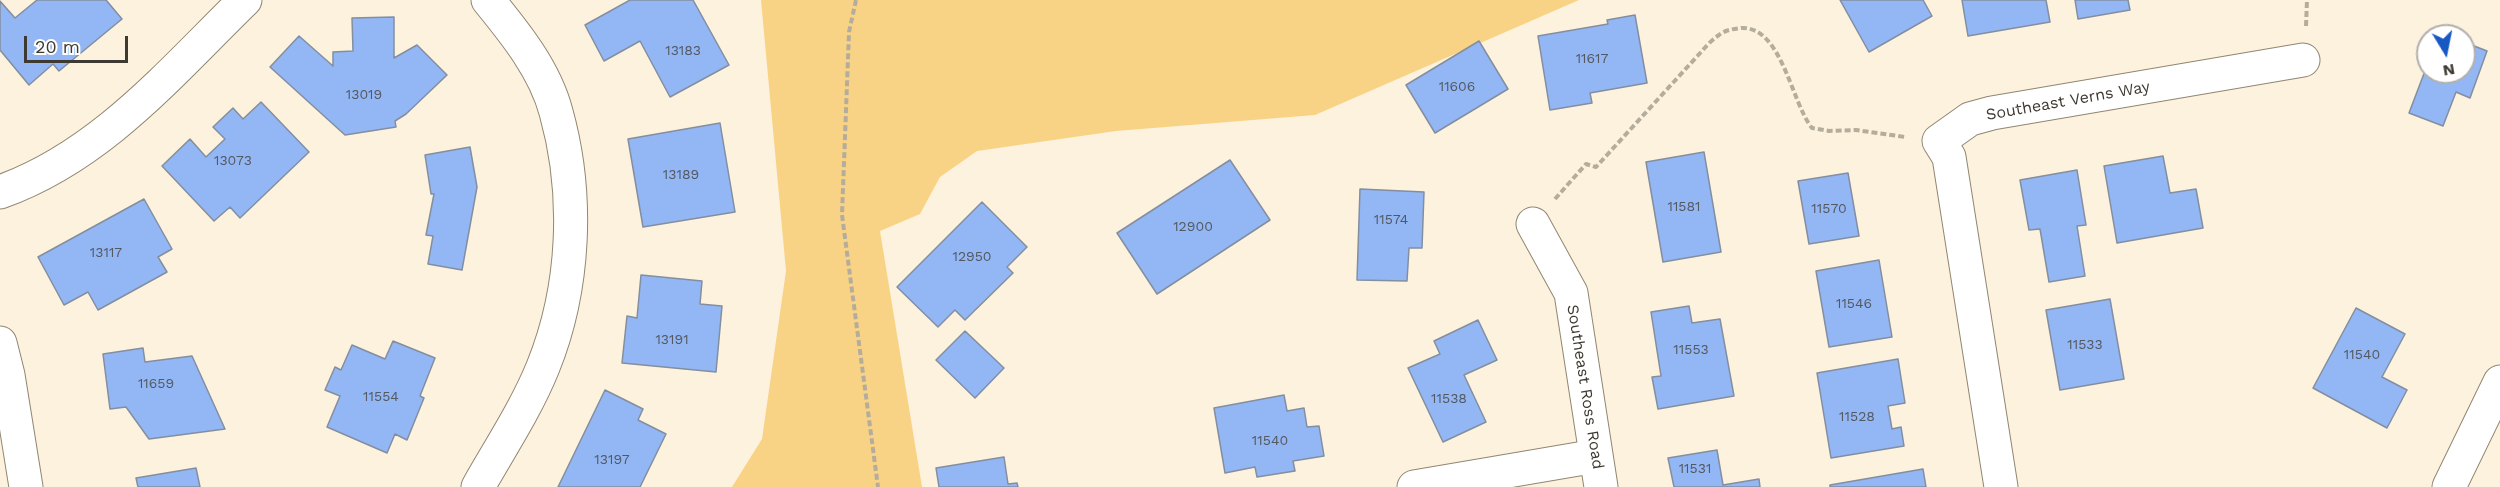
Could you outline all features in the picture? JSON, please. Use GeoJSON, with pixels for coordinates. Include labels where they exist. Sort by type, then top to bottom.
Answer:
{"type":"FeatureCollection","features":[{"type":"Feature","properties":{"kind":"street"},"geometry":{"type":"LineString","coordinates":[[0,192],[30,181],[85,150],[129,113],[245,0]]}},
{"type":"Feature","properties":{"kind":"street"},"geometry":{"type":"LineString","coordinates":[[478,487],[543,367],[561,308],[569,257],[570,210],[565,159],[556,111],[540,73],[516,34],[488,0]]}},
{"type":"Feature","properties":{"kind":"street","name":"Southeast Verns Way"},"geometry":{"type":"LineString","coordinates":[[1939,141],[1970,119],[1992,113],[2303,60]]}},
{"type":"Feature","properties":{"kind":"street"},"geometry":{"type":"LineString","coordinates":[[1939,141],[1949,157],[2001,487]]}},
{"type":"Feature","properties":{"kind":"street","name":"Southeast Ross Road"},"geometry":{"type":"LineString","coordinates":[[1533,224],[1571,293],[1599,471]]}},
{"type":"Feature","properties":{"kind":"street"},"geometry":{"type":"LineString","coordinates":[[0,343],[8,375],[27,487]]}},
{"type":"Feature","properties":{"kind":"street"},"geometry":{"type":"LineString","coordinates":[[2449,487],[2500,382]]}},
{"type":"Feature","properties":{"kind":"street"},"geometry":{"type":"LineString","coordinates":[[1414,487],[1599,471]]}},
{"type":"Feature","properties":{"kind":"path"},"geometry":{"type":"LineString","coordinates":[[856,0],[849,32],[842,215],[878,487]]}},
{"type":"Feature","properties":{"kind":"path"},"geometry":{"type":"LineString","coordinates":[[1533,224],[1586,164],[1596,167],[1702,51],[1719,34],[1730,29],[1744,28],[1757,31],[1772,45],[1812,128],[1829,131],[1856,130],[1939,141]]}},
{"type":"Feature","properties":{"kind":"shaded area"},"geometry":{"type":"Polygon","coordinates":[[[761,0],[1579,0],[1315,115],[1116,131],[977,151],[940,177],[920,214],[880,231],[922,487],[732,487],[762,439],[786,271],[761,0]]]}},
{"type":"Feature","properties":{"kind":"building"},"geometry":{"type":"Polygon","coordinates":[[[37,0],[106,0],[122,19],[59,71],[53,64],[29,85],[0,50],[0,1],[15,18],[37,0]]]}},
{"type":"Feature","properties":{"kind":"building"},"geometry":{"type":"Polygon","coordinates":[[[630,0],[693,0],[729,65],[670,97],[640,41],[604,61],[585,25],[630,0]]]}},
{"type":"Feature","properties":{"kind":"building"},"geometry":{"type":"Polygon","coordinates":[[[1840,0],[1923,0],[1932,16],[1869,52],[1840,0]]]}},
{"type":"Feature","properties":{"kind":"building"},"geometry":{"type":"Polygon","coordinates":[[[1962,0],[2046,0],[2050,22],[1968,36],[1962,0]]]}},
{"type":"Feature","properties":{"kind":"building"},"geometry":{"type":"Polygon","coordinates":[[[2075,0],[2128,0],[2130,10],[2078,19],[2075,0]]]}},
{"type":"Feature","properties":{"kind":"building"},"geometry":{"type":"Polygon","coordinates":[[[1635,15],[1647,83],[1590,93],[1592,103],[1550,110],[1538,36],[1608,24],[1607,20],[1635,15]]]}},
{"type":"Feature","properties":{"kind":"building"},"geometry":{"type":"Polygon","coordinates":[[[394,17],[394,58],[417,45],[447,75],[406,114],[395,121],[396,127],[345,135],[270,67],[299,36],[333,66],[333,52],[353,51],[352,18],[394,17]]]}},
{"type":"Feature","properties":{"kind":"building"},"geometry":{"type":"Polygon","coordinates":[[[1479,41],[1508,89],[1435,133],[1406,85],[1479,41]]]}},
{"type":"Feature","properties":{"kind":"building"},"geometry":{"type":"Polygon","coordinates":[[[2476,47],[2487,51],[2476,81],[2476,47]]]}},
{"type":"Feature","properties":{"kind":"building"},"geometry":{"type":"Polygon","coordinates":[[[2420,84],[2475,84],[2470,98],[2456,92],[2443,126],[2409,113],[2420,84]]]}},
{"type":"Feature","properties":{"kind":"building"},"geometry":{"type":"Polygon","coordinates":[[[261,102],[309,152],[240,218],[230,207],[214,221],[162,166],[190,139],[206,157],[225,139],[213,127],[233,108],[243,119],[261,102]]]}},
{"type":"Feature","properties":{"kind":"building"},"geometry":{"type":"Polygon","coordinates":[[[720,123],[735,212],[643,227],[628,139],[720,123]]]}},
{"type":"Feature","properties":{"kind":"building"},"geometry":{"type":"Polygon","coordinates":[[[470,147],[477,187],[462,270],[428,264],[433,236],[426,235],[434,194],[431,194],[425,155],[470,147]]]}},
{"type":"Feature","properties":{"kind":"building"},"geometry":{"type":"Polygon","coordinates":[[[1704,152],[1721,252],[1663,262],[1646,162],[1704,152]]]}},
{"type":"Feature","properties":{"kind":"building"},"geometry":{"type":"Polygon","coordinates":[[[2163,156],[2170,193],[2196,189],[2203,228],[2117,243],[2104,166],[2163,156]]]}},
{"type":"Feature","properties":{"kind":"building"},"geometry":{"type":"Polygon","coordinates":[[[1230,160],[1270,220],[1157,294],[1117,233],[1230,160]]]}},
{"type":"Feature","properties":{"kind":"building"},"geometry":{"type":"Polygon","coordinates":[[[2077,170],[2086,225],[2077,226],[2085,276],[2049,282],[2040,229],[2029,230],[2020,180],[2077,170]]]}},
{"type":"Feature","properties":{"kind":"building"},"geometry":{"type":"Polygon","coordinates":[[[1848,173],[1859,236],[1809,244],[1798,181],[1848,173]]]}},
{"type":"Feature","properties":{"kind":"building"},"geometry":{"type":"Polygon","coordinates":[[[1360,189],[1424,192],[1422,248],[1409,248],[1407,281],[1357,280],[1360,189]]]}},
{"type":"Feature","properties":{"kind":"building"},"geometry":{"type":"Polygon","coordinates":[[[144,199],[172,249],[158,257],[167,272],[98,310],[88,292],[64,305],[38,257],[144,199]]]}},
{"type":"Feature","properties":{"kind":"building"},"geometry":{"type":"Polygon","coordinates":[[[982,202],[1027,247],[1007,267],[1013,273],[965,320],[955,310],[938,327],[897,287],[982,202]]]}},
{"type":"Feature","properties":{"kind":"building"},"geometry":{"type":"Polygon","coordinates":[[[1879,260],[1892,337],[1829,347],[1816,271],[1879,260]]]}},
{"type":"Feature","properties":{"kind":"building"},"geometry":{"type":"Polygon","coordinates":[[[641,275],[702,281],[700,304],[722,306],[716,372],[622,363],[627,316],[637,318],[641,275]]]}},
{"type":"Feature","properties":{"kind":"building"},"geometry":{"type":"Polygon","coordinates":[[[2110,299],[2124,379],[2060,390],[2046,310],[2110,299]]]}},
{"type":"Feature","properties":{"kind":"building"},"geometry":{"type":"Polygon","coordinates":[[[1689,306],[1692,323],[1720,319],[1734,396],[1658,409],[1652,377],[1661,376],[1651,312],[1689,306]]]}},
{"type":"Feature","properties":{"kind":"building"},"geometry":{"type":"Polygon","coordinates":[[[2356,308],[2405,334],[2382,377],[2407,390],[2387,428],[2313,388],[2356,308]]]}},
{"type":"Feature","properties":{"kind":"building"},"geometry":{"type":"Polygon","coordinates":[[[1478,320],[1497,360],[1464,375],[1486,422],[1443,442],[1408,368],[1440,354],[1434,341],[1478,320]]]}},
{"type":"Feature","properties":{"kind":"building"},"geometry":{"type":"Polygon","coordinates":[[[965,331],[1004,368],[975,398],[936,360],[965,331]]]}},
{"type":"Feature","properties":{"kind":"building"},"geometry":{"type":"Polygon","coordinates":[[[393,341],[435,358],[420,396],[424,398],[407,440],[395,434],[387,453],[327,427],[340,396],[325,390],[335,367],[341,370],[352,345],[385,359],[393,341]]]}},
{"type":"Feature","properties":{"kind":"building"},"geometry":{"type":"Polygon","coordinates":[[[143,348],[145,362],[192,356],[225,429],[149,439],[126,407],[110,409],[103,354],[143,348]]]}},
{"type":"Feature","properties":{"kind":"building"},"geometry":{"type":"Polygon","coordinates":[[[1898,359],[1905,403],[1888,406],[1892,429],[1901,427],[1904,446],[1831,458],[1817,373],[1898,359]]]}},
{"type":"Feature","properties":{"kind":"building"},"geometry":{"type":"Polygon","coordinates":[[[605,390],[643,409],[638,420],[666,434],[640,487],[558,487],[605,390]]]}},
{"type":"Feature","properties":{"kind":"building"},"geometry":{"type":"Polygon","coordinates":[[[1284,395],[1287,411],[1304,408],[1307,427],[1319,426],[1324,456],[1293,461],[1295,471],[1257,477],[1255,467],[1225,473],[1214,408],[1284,395]]]}},
{"type":"Feature","properties":{"kind":"building"},"geometry":{"type":"Polygon","coordinates":[[[1717,450],[1723,485],[1759,479],[1760,487],[1674,487],[1668,458],[1717,450]]]}},
{"type":"Feature","properties":{"kind":"building"},"geometry":{"type":"Polygon","coordinates":[[[1004,457],[1008,484],[1017,483],[1018,487],[939,487],[936,468],[1004,457]]]}},
{"type":"Feature","properties":{"kind":"building"},"geometry":{"type":"Polygon","coordinates":[[[196,468],[200,487],[138,487],[136,478],[196,468]]]}},
{"type":"Feature","properties":{"kind":"building"},"geometry":{"type":"Polygon","coordinates":[[[1923,469],[1926,487],[1830,487],[1830,485],[1923,469]]]}}]}
